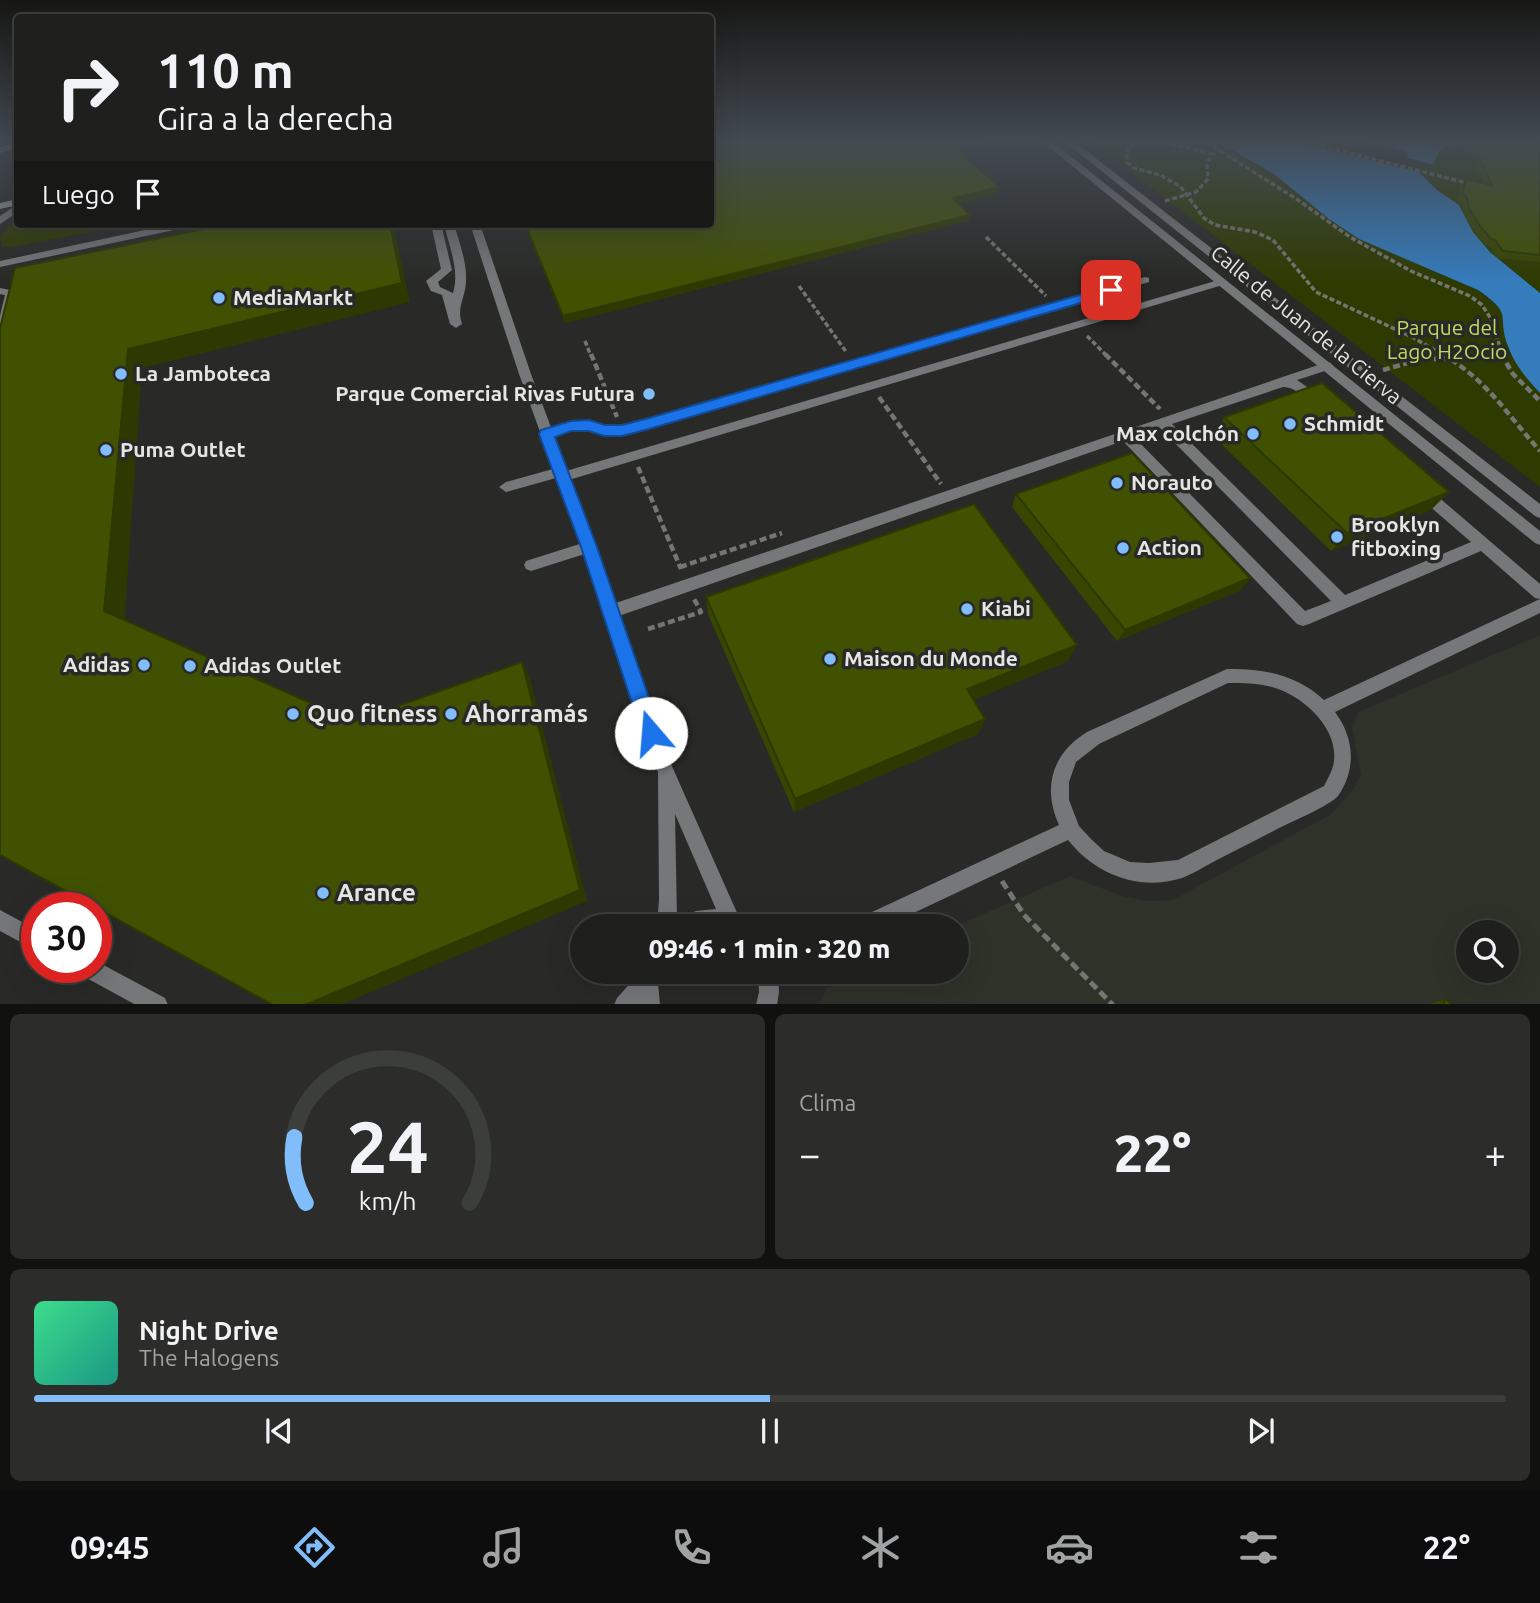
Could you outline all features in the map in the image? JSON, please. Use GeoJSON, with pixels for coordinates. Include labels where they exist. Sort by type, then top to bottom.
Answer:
{"type":"FeatureCollection","features":[{"type":"Feature","properties":{"kind":"street","name":"Calle de Juan de la Cierva"},"geometry":{"type":"LineString","coordinates":[[1106,189],[1540,538]]}},
{"type":"Feature","properties":{"kind":"street","name":"Calle de Juan de la Cierva"},"geometry":{"type":"LineString","coordinates":[[1130,189],[1540,512]]}},
{"type":"Feature","properties":{"kind":"street"},"geometry":{"type":"LineString","coordinates":[[0,221],[14,208]]}},
{"type":"Feature","properties":{"kind":"street"},"geometry":{"type":"LineString","coordinates":[[0,264],[169,228]]}},
{"type":"Feature","properties":{"kind":"street"},"geometry":{"type":"LineString","coordinates":[[437,228],[447,270],[432,281],[435,289],[447,293],[454,318],[461,272],[450,228]]}},
{"type":"Feature","properties":{"kind":"street"},"geometry":{"type":"LineString","coordinates":[[475,228],[561,475],[589,547],[665,772],[731,914]]}},
{"type":"Feature","properties":{"kind":"street"},"geometry":{"type":"LineString","coordinates":[[547,434],[571,426],[589,425],[604,431],[622,430],[1146,280]]}},
{"type":"Feature","properties":{"kind":"street"},"geometry":{"type":"LineString","coordinates":[[506,487],[634,458],[1222,282]]}},
{"type":"Feature","properties":{"kind":"street"},"geometry":{"type":"LineString","coordinates":[[0,291],[11,293],[0,341]]}},
{"type":"Feature","properties":{"kind":"street"},"geometry":{"type":"LineString","coordinates":[[610,612],[1327,366]]}},
{"type":"Feature","properties":{"kind":"street"},"geometry":{"type":"LineString","coordinates":[[1285,380],[1296,383],[1332,413]]}},
{"type":"Feature","properties":{"kind":"street"},"geometry":{"type":"LineString","coordinates":[[1162,422],[1343,603]]}},
{"type":"Feature","properties":{"kind":"street"},"geometry":{"type":"LineString","coordinates":[[1125,435],[1303,619],[1482,544]]}},
{"type":"Feature","properties":{"kind":"street"},"geometry":{"type":"LineString","coordinates":[[1412,482],[1540,593]]}},
{"type":"Feature","properties":{"kind":"street"},"geometry":{"type":"LineString","coordinates":[[531,565],[589,547]]}},
{"type":"Feature","properties":{"kind":"street"},"geometry":{"type":"LineString","coordinates":[[1323,709],[1540,606]]}},
{"type":"Feature","properties":{"kind":"street"},"geometry":{"type":"LineString","coordinates":[[1227,676],[1261,677],[1284,684],[1323,709],[1337,730],[1343,751],[1342,771],[1330,792],[1180,869],[1130,871],[1106,862],[1086,849],[1069,830],[1062,809],[1060,787],[1065,764],[1076,750],[1093,738],[1227,676]]}},
{"type":"Feature","properties":{"kind":"street"},"geometry":{"type":"LineString","coordinates":[[665,772],[668,914]]}},
{"type":"Feature","properties":{"kind":"street"},"geometry":{"type":"LineString","coordinates":[[889,914],[1069,830]]}},
{"type":"Feature","properties":{"kind":"street"},"geometry":{"type":"LineString","coordinates":[[0,920],[21,932]]}},
{"type":"Feature","properties":{"kind":"street"},"geometry":{"type":"LineString","coordinates":[[112,980],[158,1004]]}},
{"type":"Feature","properties":{"kind":"street"},"geometry":{"type":"LineString","coordinates":[[624,1004],[642,984]]}},
{"type":"Feature","properties":{"kind":"street"},"geometry":{"type":"LineString","coordinates":[[649,984],[650,1004]]}},
{"type":"Feature","properties":{"kind":"street"},"geometry":{"type":"LineString","coordinates":[[766,1004],[769,984]]}},
{"type":"Feature","properties":{"kind":"path"},"geometry":{"type":"LineString","coordinates":[[1180,189],[1204,218],[1215,225],[1255,232],[1273,240],[1316,292],[1453,359],[1489,387],[1502,408],[1540,451]]}},
{"type":"Feature","properties":{"kind":"path"},"geometry":{"type":"LineString","coordinates":[[1164,201],[1199,189]]}},
{"type":"Feature","properties":{"kind":"path"},"geometry":{"type":"LineString","coordinates":[[1279,189],[1359,242],[1411,271],[1470,296],[1482,305],[1493,322],[1499,351],[1513,374],[1540,401]]}},
{"type":"Feature","properties":{"kind":"path"},"geometry":{"type":"LineString","coordinates":[[799,286],[855,364]]}},
{"type":"Feature","properties":{"kind":"path"},"geometry":{"type":"LineString","coordinates":[[585,341],[622,430]]}},
{"type":"Feature","properties":{"kind":"path"},"geometry":{"type":"LineString","coordinates":[[1383,370],[1422,359],[1453,359]]}},
{"type":"Feature","properties":{"kind":"path"},"geometry":{"type":"LineString","coordinates":[[872,387],[948,495]]}},
{"type":"Feature","properties":{"kind":"path"},"geometry":{"type":"LineString","coordinates":[[634,458],[687,586],[701,612],[648,629]]}},
{"type":"Feature","properties":{"kind":"path"},"geometry":{"type":"LineString","coordinates":[[993,865],[1024,915],[1113,1004]]}},
{"type":"Feature","properties":{"kind":"shaded area"},"geometry":{"type":"Polygon","coordinates":[[[1540,635],[1540,1004],[819,1004],[826,989],[835,984],[969,984],[969,920],[1070,876],[1122,896],[1146,901],[1173,900],[1331,814],[1352,791],[1361,775],[1352,728],[1358,712],[1540,635]]]}},
{"type":"Feature","properties":{"kind":"green space","name":"Parque del Lago H2Ocio"},"geometry":{"type":"Polygon","coordinates":[[[1153,189],[1292,189],[1359,239],[1478,290],[1501,309],[1516,362],[1540,393],[1540,487],[1153,189]]]}},
{"type":"Feature","properties":{"kind":"green space"},"geometry":{"type":"Polygon","coordinates":[[[1540,189],[1540,293],[1490,252],[1473,232],[1459,205],[1437,190],[1540,189]]]}},
{"type":"Feature","properties":{"kind":"green space"},"geometry":{"type":"Polygon","coordinates":[[[14,221],[14,228],[110,228],[13,247],[2,246],[0,237],[14,221]]]}},
{"type":"Feature","properties":{"kind":"water"},"geometry":{"type":"Polygon","coordinates":[[[1292,189],[1436,189],[1459,205],[1473,232],[1490,252],[1540,293],[1540,393],[1514,359],[1505,335],[1501,310],[1497,305],[1478,290],[1359,239],[1292,189]]]}},
{"type":"Feature","properties":{"kind":"building"},"geometry":{"type":"Polygon","coordinates":[[[714,189],[991,189],[953,198],[970,215],[563,316],[527,228],[714,228],[714,189]]]}},
{"type":"Feature","properties":{"kind":"building"},"geometry":{"type":"Polygon","coordinates":[[[1464,189],[1540,189],[1540,255],[1503,251],[1480,226],[1469,208],[1467,197],[1462,195],[1464,189]]]}},
{"type":"Feature","properties":{"kind":"building"},"geometry":{"type":"Polygon","coordinates":[[[209,228],[391,228],[402,283],[128,349],[104,611],[353,722],[522,662],[580,890],[307,1004],[271,1004],[112,917],[112,892],[67,892],[0,855],[0,328],[15,268],[209,228]]]}},
{"type":"Feature","properties":{"kind":"building"},"geometry":{"type":"Polygon","coordinates":[[[1322,383],[1449,492],[1347,533],[1224,417],[1322,383]]]}},
{"type":"Feature","properties":{"kind":"building","name":"Action"},"geometry":{"type":"Polygon","coordinates":[[[1132,453],[1250,578],[1125,630],[1016,494],[1132,453]]]}},
{"type":"Feature","properties":{"kind":"building"},"geometry":{"type":"Polygon","coordinates":[[[974,504],[1077,645],[967,689],[985,719],[795,799],[706,597],[974,504]]]}},
{"type":"Feature","properties":{"kind":"place","name":"MediaMarkt"},"geometry":{"type":"Point","coordinates":[219,298]}},
{"type":"Feature","properties":{"kind":"place","name":"La Jamboteca"},"geometry":{"type":"Point","coordinates":[121,374]}},
{"type":"Feature","properties":{"kind":"place","name":"Parque Comercial Rivas Futura"},"geometry":{"type":"Point","coordinates":[649,394]}},
{"type":"Feature","properties":{"kind":"place","name":"Schmidt"},"geometry":{"type":"Point","coordinates":[1290,424]}},
{"type":"Feature","properties":{"kind":"place","name":"Max colchón"},"geometry":{"type":"Point","coordinates":[1253,434]}},
{"type":"Feature","properties":{"kind":"place","name":"Puma Outlet"},"geometry":{"type":"Point","coordinates":[106,450]}},
{"type":"Feature","properties":{"kind":"place","name":"Norauto"},"geometry":{"type":"Point","coordinates":[1117,483]}},
{"type":"Feature","properties":{"kind":"place","name":"Brooklyn fitboxing"},"geometry":{"type":"Point","coordinates":[1337,537]}},
{"type":"Feature","properties":{"kind":"place","name":"Action"},"geometry":{"type":"Point","coordinates":[1123,548]}},
{"type":"Feature","properties":{"kind":"place","name":"Kiabi"},"geometry":{"type":"Point","coordinates":[967,609]}},
{"type":"Feature","properties":{"kind":"place","name":"Maison du Monde"},"geometry":{"type":"Point","coordinates":[830,659]}},
{"type":"Feature","properties":{"kind":"place","name":"Adidas"},"geometry":{"type":"Point","coordinates":[144,665]}},
{"type":"Feature","properties":{"kind":"place","name":"Adidas Outlet"},"geometry":{"type":"Point","coordinates":[190,666]}},
{"type":"Feature","properties":{"kind":"place","name":"Quo fitness"},"geometry":{"type":"Point","coordinates":[293,714]}},
{"type":"Feature","properties":{"kind":"place","name":"Ahorramás"},"geometry":{"type":"Point","coordinates":[451,714]}},
{"type":"Feature","properties":{"kind":"place","name":"Arance"},"geometry":{"type":"Point","coordinates":[323,893]}},
{"type":"Feature","properties":{"kind":"route"},"geometry":{"type":"LineString","coordinates":[[651,733],[589,547],[547,434],[571,426],[589,425],[604,431],[649,424],[1111,290]]}}]}
